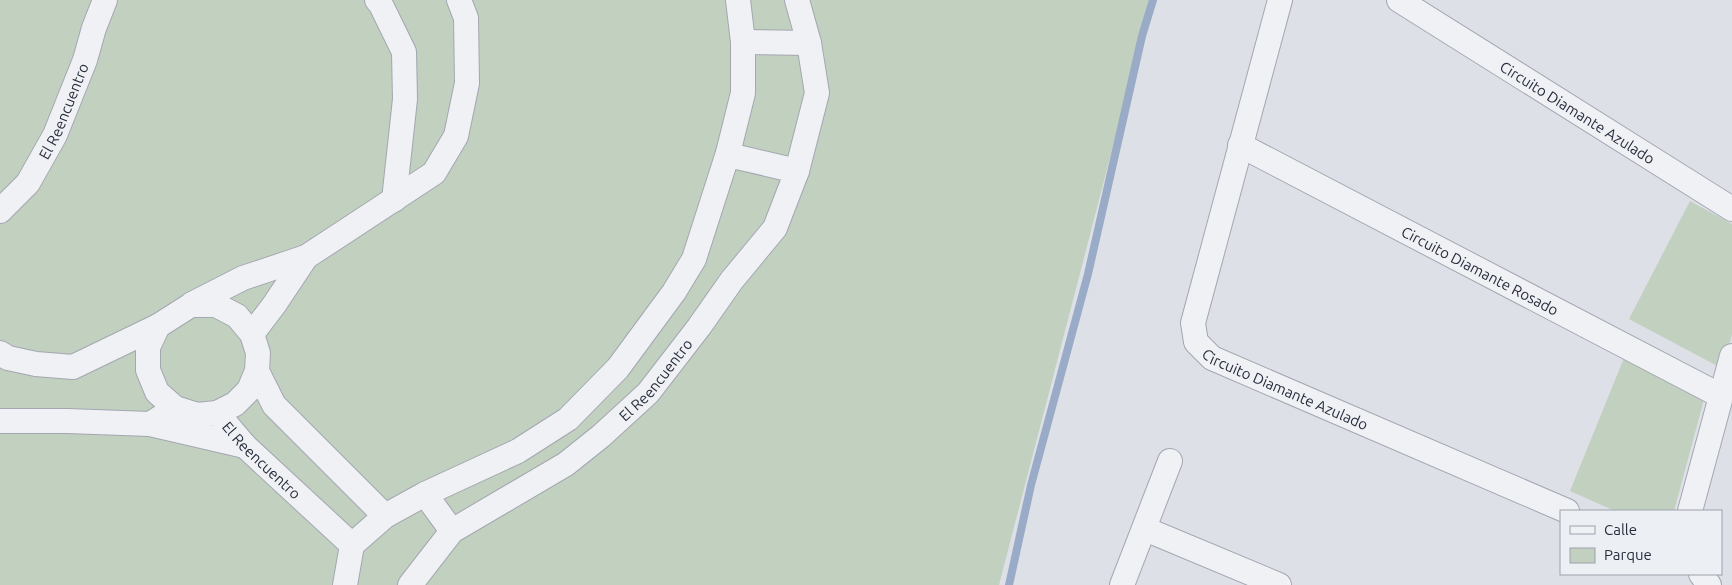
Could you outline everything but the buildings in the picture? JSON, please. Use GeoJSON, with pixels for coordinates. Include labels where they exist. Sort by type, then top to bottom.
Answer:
{"type":"FeatureCollection","features":[{"type":"Feature","properties":{"kind":"street","name":"El Reencuentro"},"geometry":{"type":"LineString","coordinates":[[0,211],[28,182],[55,135],[105,0]]}},
{"type":"Feature","properties":{"kind":"street"},"geometry":{"type":"LineString","coordinates":[[376,0],[380,4],[404,52],[405,99],[394,200]]}},
{"type":"Feature","properties":{"kind":"street"},"geometry":{"type":"LineString","coordinates":[[0,353],[8,358],[36,364],[72,367],[158,326],[191,305],[243,278],[306,257],[434,173],[456,136],[467,83],[466,18],[459,0]]}},
{"type":"Feature","properties":{"kind":"street"},"geometry":{"type":"LineString","coordinates":[[345,585],[352,545],[385,516],[425,494],[518,451],[568,419],[618,368],[674,292],[694,259],[728,153],[743,93],[743,42],[738,0]]}},
{"type":"Feature","properties":{"kind":"street","name":"El Reencuentro"},"geometry":{"type":"LineString","coordinates":[[410,585],[452,531],[566,464],[601,436],[648,393],[732,280],[775,228],[797,171],[817,93],[809,44],[797,0]]}},
{"type":"Feature","properties":{"kind":"street","name":"Circuito Diamante Azulado"},"geometry":{"type":"LineString","coordinates":[[1280,0],[1193,323],[1196,342],[1212,358],[1565,510]]}},
{"type":"Feature","properties":{"kind":"street","name":"Circuito Diamante Azulado"},"geometry":{"type":"LineString","coordinates":[[1399,0],[1732,209]]}},
{"type":"Feature","properties":{"kind":"street"},"geometry":{"type":"LineString","coordinates":[[743,42],[809,44]]}},
{"type":"Feature","properties":{"kind":"street","name":"Circuito Diamante Rosado"},"geometry":{"type":"LineString","coordinates":[[1240,145],[1721,396]]}},
{"type":"Feature","properties":{"kind":"street"},"geometry":{"type":"LineString","coordinates":[[728,153],[737,157],[797,171]]}},
{"type":"Feature","properties":{"kind":"street"},"geometry":{"type":"LineString","coordinates":[[252,334],[306,257]]}},
{"type":"Feature","properties":{"kind":"street"},"geometry":{"type":"LineString","coordinates":[[158,326],[148,347],[148,370],[157,392],[175,408],[197,415],[217,414],[236,404],[250,390],[257,371],[258,352],[252,334],[237,316],[216,305],[191,305]]}},
{"type":"Feature","properties":{"kind":"street"},"geometry":{"type":"LineString","coordinates":[[1690,510],[1732,356]]}},
{"type":"Feature","properties":{"kind":"street"},"geometry":{"type":"LineString","coordinates":[[257,371],[274,405],[385,516]]}},
{"type":"Feature","properties":{"kind":"street"},"geometry":{"type":"LineString","coordinates":[[150,424],[175,408]]}},
{"type":"Feature","properties":{"kind":"street","name":"El Reencuentro"},"geometry":{"type":"LineString","coordinates":[[217,414],[244,446],[352,545]]}},
{"type":"Feature","properties":{"kind":"street"},"geometry":{"type":"LineString","coordinates":[[0,421],[68,420],[150,424],[244,446]]}},
{"type":"Feature","properties":{"kind":"street"},"geometry":{"type":"LineString","coordinates":[[1122,585],[1170,462]]}},
{"type":"Feature","properties":{"kind":"street"},"geometry":{"type":"LineString","coordinates":[[425,494],[452,531]]}},
{"type":"Feature","properties":{"kind":"street"},"geometry":{"type":"LineString","coordinates":[[1145,529],[1269,583]]}},
{"type":"Feature","properties":{"kind":"green space"},"geometry":{"type":"Polygon","coordinates":[[[0,0],[1151,0],[999,585],[0,585],[0,0]]]}},
{"type":"Feature","properties":{"kind":"green space"},"geometry":{"type":"Polygon","coordinates":[[[1690,201],[1732,224],[1732,334],[1723,369],[1629,319],[1690,201]]]}},
{"type":"Feature","properties":{"kind":"green space"},"geometry":{"type":"Polygon","coordinates":[[[1626,353],[1705,396],[1674,510],[1613,510],[1570,491],[1626,353]]]}},
{"type":"Feature","properties":{"kind":"waterway"},"geometry":{"type":"LineString","coordinates":[[1009,585],[1031,485],[1088,274],[1142,36],[1153,0]]}}]}
